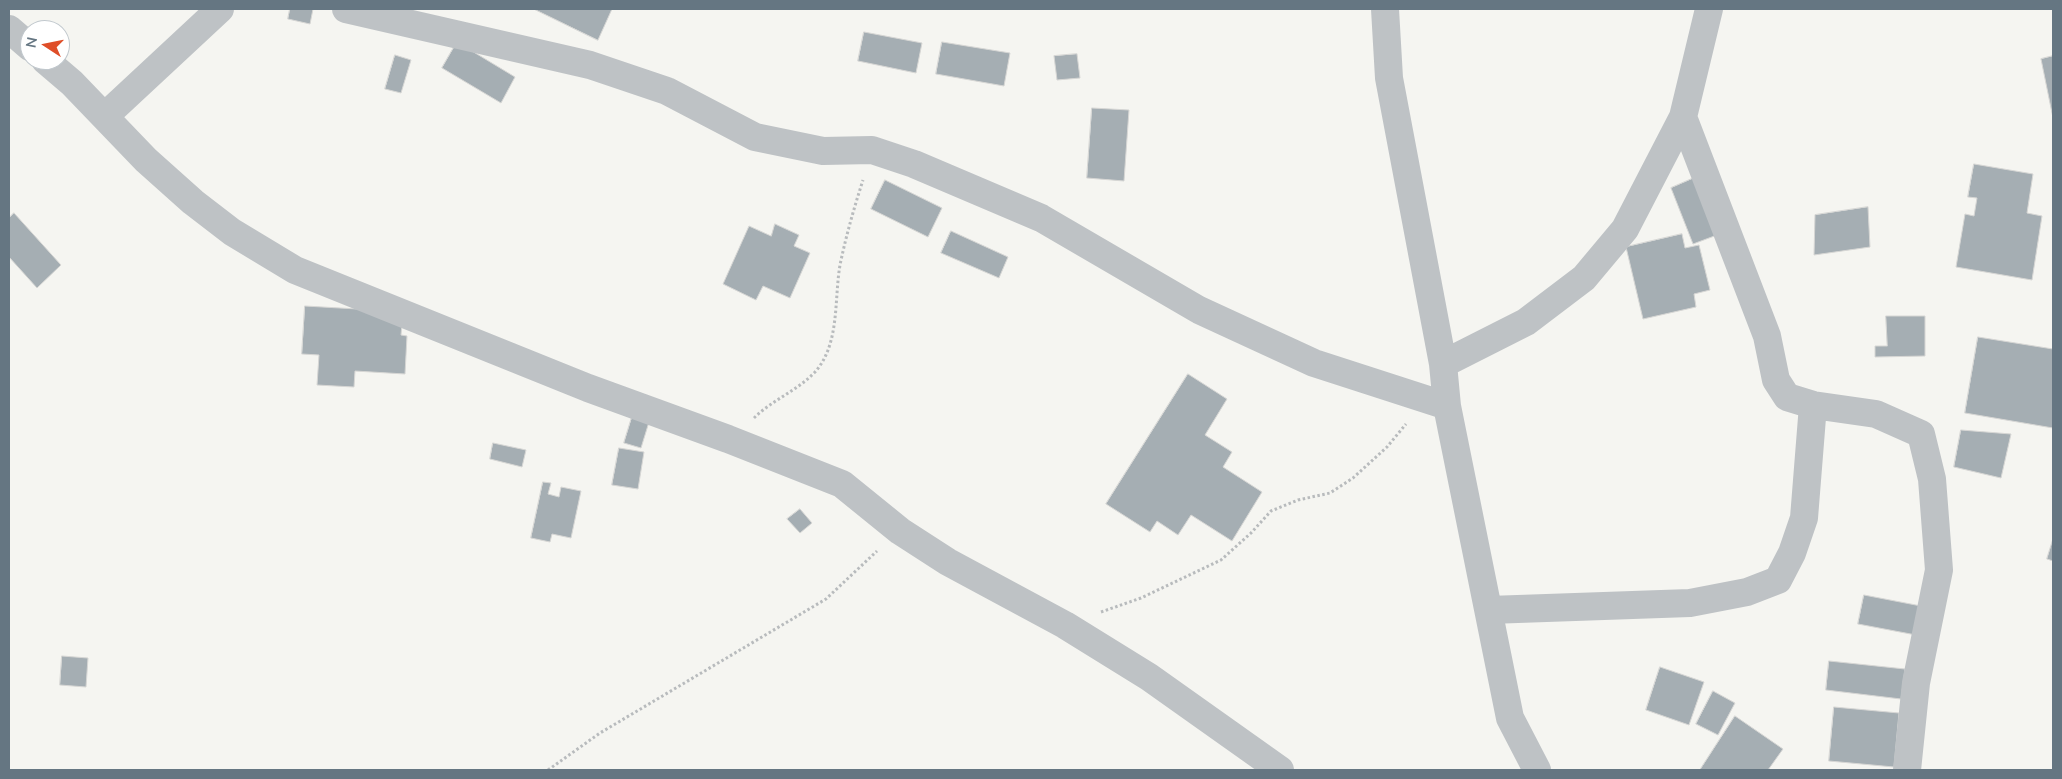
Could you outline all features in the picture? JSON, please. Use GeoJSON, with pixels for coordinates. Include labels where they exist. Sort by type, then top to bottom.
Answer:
{"type":"FeatureCollection","features":[{"type":"Feature","properties":{"kind":"street"},"geometry":{"type":"LineString","coordinates":[[105,116],[220,9]]}},
{"type":"Feature","properties":{"kind":"street"},"geometry":{"type":"LineString","coordinates":[[346,9],[590,65],[668,91],[755,137],[823,152],[872,150],[914,164],[1041,218],[1199,310],[1314,363],[1438,403]]}},
{"type":"Feature","properties":{"kind":"street"},"geometry":{"type":"LineString","coordinates":[[1385,9],[1389,78],[1442,364],[1438,403],[1489,610],[1510,718],[1530,760],[1537,770]]}},
{"type":"Feature","properties":{"kind":"street"},"geometry":{"type":"LineString","coordinates":[[1442,364],[1526,322],[1584,278],[1624,229],[1683,117],[1709,9]]}},
{"type":"Feature","properties":{"kind":"street"},"geometry":{"type":"LineString","coordinates":[[9,29],[20,38]]}},
{"type":"Feature","properties":{"kind":"street"},"geometry":{"type":"LineString","coordinates":[[57,70],[105,116],[146,160],[193,202],[232,232],[295,270],[588,388],[728,438],[842,484],[900,531],[948,562],[1065,624],[1149,677],[1280,770]]}},
{"type":"Feature","properties":{"kind":"street"},"geometry":{"type":"LineString","coordinates":[[1683,117],[1767,336],[1776,380],[1787,396],[1813,405],[1876,414],[1921,434],[1932,480],[1939,570],[1916,683],[1907,770]]}},
{"type":"Feature","properties":{"kind":"street"},"geometry":{"type":"LineString","coordinates":[[1489,610],[1690,603],[1747,592],[1778,580],[1792,553],[1804,518],[1813,405]]}},
{"type":"Feature","properties":{"kind":"path"},"geometry":{"type":"LineString","coordinates":[[728,438],[763,409],[815,371],[826,355],[834,326],[840,269],[847,232],[872,150]]}},
{"type":"Feature","properties":{"kind":"path"},"geometry":{"type":"LineString","coordinates":[[1065,624],[1141,598],[1221,560],[1251,533],[1271,510],[1298,500],[1330,492],[1353,478],[1438,403]]}},
{"type":"Feature","properties":{"kind":"path"},"geometry":{"type":"LineString","coordinates":[[548,770],[600,732],[826,599],[900,531]]}},
{"type":"Feature","properties":{"kind":"building"},"geometry":{"type":"Polygon","coordinates":[[[290,9],[313,9],[310,24],[288,19],[290,9]]]}},
{"type":"Feature","properties":{"kind":"building"},"geometry":{"type":"Polygon","coordinates":[[[534,9],[612,9],[598,40],[534,9]]]}},
{"type":"Feature","properties":{"kind":"building"},"geometry":{"type":"Polygon","coordinates":[[[864,32],[922,43],[916,73],[858,61],[864,32]]]}},
{"type":"Feature","properties":{"kind":"building"},"geometry":{"type":"Polygon","coordinates":[[[457,42],[515,77],[501,103],[442,68],[457,42]]]}},
{"type":"Feature","properties":{"kind":"building"},"geometry":{"type":"Polygon","coordinates":[[[942,42],[1010,53],[1004,86],[936,74],[942,42]]]}},
{"type":"Feature","properties":{"kind":"building"},"geometry":{"type":"Polygon","coordinates":[[[1077,54],[1080,78],[1057,80],[1054,56],[1077,54]]]}},
{"type":"Feature","properties":{"kind":"building"},"geometry":{"type":"Polygon","coordinates":[[[395,55],[411,60],[401,93],[385,89],[395,55]]]}},
{"type":"Feature","properties":{"kind":"building"},"geometry":{"type":"Polygon","coordinates":[[[2053,56],[2053,118],[2041,59],[2053,56]]]}},
{"type":"Feature","properties":{"kind":"building"},"geometry":{"type":"Polygon","coordinates":[[[1092,108],[1129,110],[1124,181],[1087,178],[1092,108]]]}},
{"type":"Feature","properties":{"kind":"building"},"geometry":{"type":"Polygon","coordinates":[[[1974,164],[2033,174],[2027,213],[2042,216],[2032,280],[1956,267],[1965,214],[1974,216],[1977,198],[1968,197],[1974,164]]]}},
{"type":"Feature","properties":{"kind":"building"},"geometry":{"type":"Polygon","coordinates":[[[1694,178],[1717,235],[1693,244],[1671,188],[1694,178]]]}},
{"type":"Feature","properties":{"kind":"building"},"geometry":{"type":"Polygon","coordinates":[[[885,180],[942,208],[928,237],[871,209],[885,180]]]}},
{"type":"Feature","properties":{"kind":"building"},"geometry":{"type":"Polygon","coordinates":[[[1868,207],[1870,247],[1814,255],[1815,215],[1868,207]]]}},
{"type":"Feature","properties":{"kind":"building"},"geometry":{"type":"Polygon","coordinates":[[[14,213],[61,265],[37,288],[9,257],[9,218],[14,213]]]}},
{"type":"Feature","properties":{"kind":"building"},"geometry":{"type":"Polygon","coordinates":[[[775,224],[799,235],[794,246],[810,253],[790,298],[763,286],[756,300],[723,284],[749,226],[771,236],[775,224]]]}},
{"type":"Feature","properties":{"kind":"building"},"geometry":{"type":"Polygon","coordinates":[[[951,231],[1008,257],[999,278],[941,253],[951,231]]]}},
{"type":"Feature","properties":{"kind":"building"},"geometry":{"type":"Polygon","coordinates":[[[1682,234],[1685,248],[1699,245],[1710,290],[1694,294],[1696,307],[1643,319],[1626,247],[1682,234]]]}},
{"type":"Feature","properties":{"kind":"building"},"geometry":{"type":"Polygon","coordinates":[[[305,306],[392,311],[402,324],[401,335],[407,336],[405,374],[355,371],[354,387],[317,385],[319,355],[302,354],[305,306]]]}},
{"type":"Feature","properties":{"kind":"building"},"geometry":{"type":"Polygon","coordinates":[[[1886,316],[1925,316],[1925,356],[1875,357],[1875,346],[1887,346],[1886,316]]]}},
{"type":"Feature","properties":{"kind":"building"},"geometry":{"type":"Polygon","coordinates":[[[1978,337],[2053,349],[2053,428],[1965,413],[1978,337]]]}},
{"type":"Feature","properties":{"kind":"building"},"geometry":{"type":"Polygon","coordinates":[[[1188,374],[1227,399],[1205,435],[1232,452],[1223,467],[1262,492],[1232,541],[1191,515],[1178,535],[1157,521],[1150,532],[1106,504],[1188,374]]]}},
{"type":"Feature","properties":{"kind":"building"},"geometry":{"type":"Polygon","coordinates":[[[632,417],[649,422],[641,448],[624,443],[632,417]]]}},
{"type":"Feature","properties":{"kind":"building"},"geometry":{"type":"Polygon","coordinates":[[[1961,430],[2011,434],[2001,478],[1954,467],[1961,430]]]}},
{"type":"Feature","properties":{"kind":"building"},"geometry":{"type":"Polygon","coordinates":[[[493,443],[526,450],[522,467],[490,459],[493,443]]]}},
{"type":"Feature","properties":{"kind":"building"},"geometry":{"type":"Polygon","coordinates":[[[619,448],[644,452],[638,489],[612,485],[619,448]]]}},
{"type":"Feature","properties":{"kind":"building"},"geometry":{"type":"Polygon","coordinates":[[[543,482],[551,483],[548,494],[559,497],[561,487],[581,491],[571,538],[552,534],[550,542],[531,538],[543,482]]]}},
{"type":"Feature","properties":{"kind":"building"},"geometry":{"type":"Polygon","coordinates":[[[800,509],[812,523],[800,533],[787,519],[800,509]]]}},
{"type":"Feature","properties":{"kind":"building"},"geometry":{"type":"Polygon","coordinates":[[[2053,539],[2053,561],[2047,559],[2053,539]]]}},
{"type":"Feature","properties":{"kind":"building"},"geometry":{"type":"Polygon","coordinates":[[[1864,595],[1921,606],[1916,635],[1858,624],[1864,595]]]}},
{"type":"Feature","properties":{"kind":"building"},"geometry":{"type":"Polygon","coordinates":[[[62,656],[88,658],[86,687],[60,685],[62,656]]]}},
{"type":"Feature","properties":{"kind":"building"},"geometry":{"type":"Polygon","coordinates":[[[1829,661],[1905,669],[1901,699],[1826,690],[1829,661]]]}},
{"type":"Feature","properties":{"kind":"building"},"geometry":{"type":"Polygon","coordinates":[[[1660,667],[1704,682],[1689,725],[1646,710],[1660,667]]]}},
{"type":"Feature","properties":{"kind":"building"},"geometry":{"type":"Polygon","coordinates":[[[1713,691],[1735,703],[1718,735],[1696,724],[1713,691]]]}},
{"type":"Feature","properties":{"kind":"building"},"geometry":{"type":"Polygon","coordinates":[[[1834,707],[1899,713],[1894,767],[1829,761],[1834,707]]]}},
{"type":"Feature","properties":{"kind":"building"},"geometry":{"type":"Polygon","coordinates":[[[1735,716],[1783,749],[1768,770],[1700,770],[1735,716]]]}}]}
